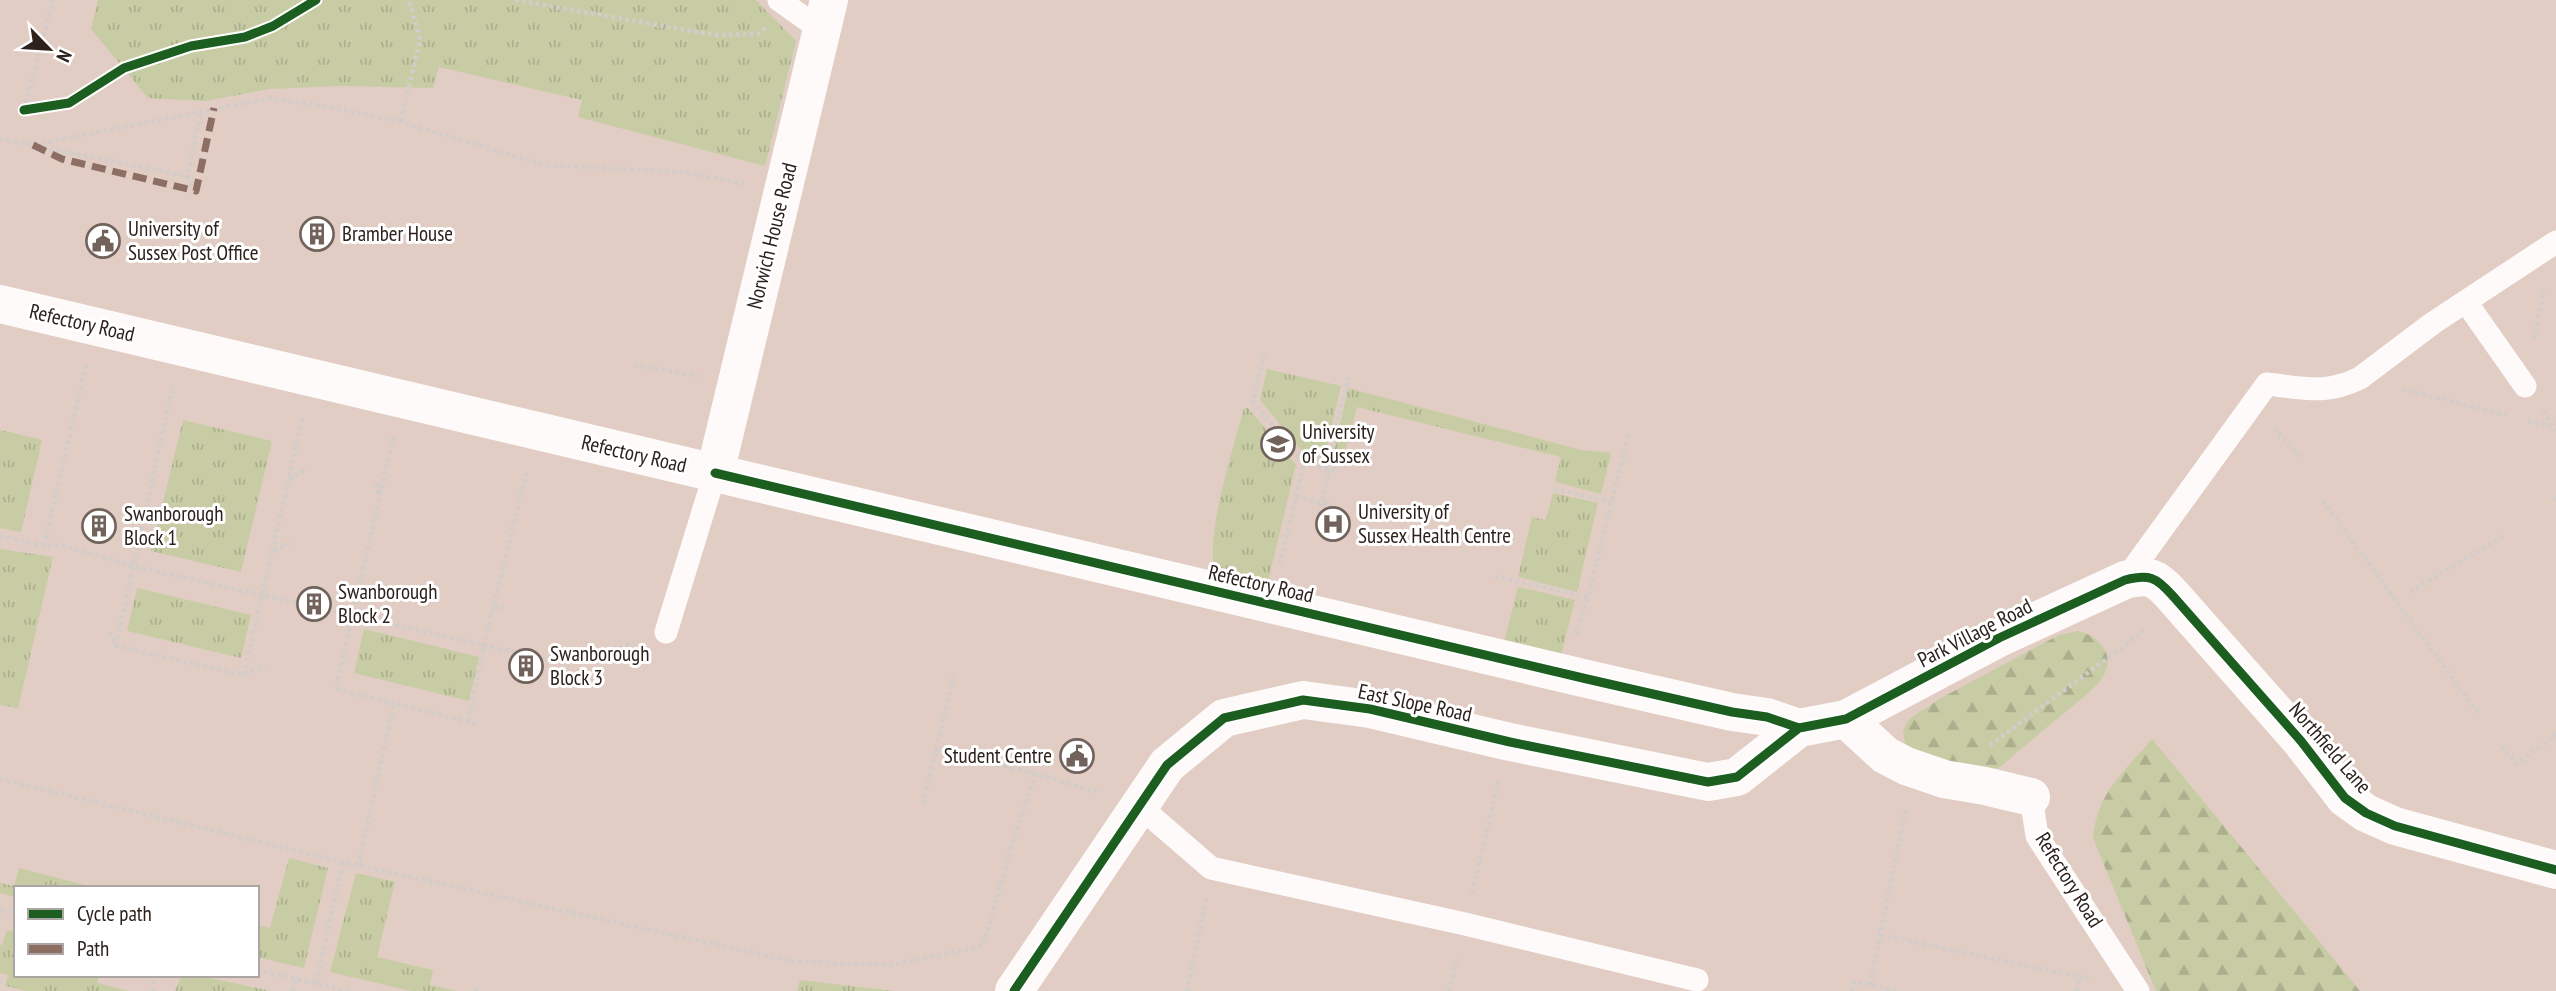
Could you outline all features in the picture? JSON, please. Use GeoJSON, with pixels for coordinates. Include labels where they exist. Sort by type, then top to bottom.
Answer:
{"type":"FeatureCollection","features":[{"type":"Feature","properties":{"kind":"street","name":"Norwich House Road"},"geometry":{"type":"LineString","coordinates":[[715,473],[825,15]]}},
{"type":"Feature","properties":{"kind":"street","name":"Refectory Road"},"geometry":{"type":"LineString","coordinates":[[0,304],[1587,679],[1732,712],[1767,717],[1798,728]]}},
{"type":"Feature","properties":{"kind":"street","name":"Park Village Road"},"geometry":{"type":"LineString","coordinates":[[1798,728],[1846,719],[1998,638],[2125,580],[2141,576],[2151,578],[2173,595]]}},
{"type":"Feature","properties":{"kind":"street","name":"Northfield Lane"},"geometry":{"type":"LineString","coordinates":[[2173,595],[2354,806],[2395,826],[2556,870]]}},
{"type":"Feature","properties":{"kind":"street","name":"East Slope Road"},"geometry":{"type":"LineString","coordinates":[[1014,991],[1167,765],[1224,718],[1303,700],[1370,709],[1510,742],[1708,782],[1737,777],[1798,728]]}},
{"type":"Feature","properties":{"kind":"street","name":"Refectory Road"},"geometry":{"type":"LineString","coordinates":[[1846,719],[1885,755],[1906,766],[1944,779],[2031,797]]}},
{"type":"Feature","properties":{"kind":"lane"},"geometry":{"type":"LineString","coordinates":[[784,4],[825,15]]}},
{"type":"Feature","properties":{"kind":"lane"},"geometry":{"type":"LineString","coordinates":[[2125,580],[2267,384],[2326,391],[2360,378],[2433,323],[2555,243]]}},
{"type":"Feature","properties":{"kind":"lane"},"geometry":{"type":"LineString","coordinates":[[2466,302],[2525,386]]}},
{"type":"Feature","properties":{"kind":"lane"},"geometry":{"type":"LineString","coordinates":[[666,632],[715,473]]}},
{"type":"Feature","properties":{"kind":"lane","name":"Refectory Road"},"geometry":{"type":"LineString","coordinates":[[2031,797],[2038,836],[2138,990]]}},
{"type":"Feature","properties":{"kind":"lane"},"geometry":{"type":"LineString","coordinates":[[1138,805],[1211,868],[1697,979]]}},
{"type":"Feature","properties":{"kind":"path"},"geometry":{"type":"LineString","coordinates":[[24,110],[53,0]]}},
{"type":"Feature","properties":{"kind":"path"},"geometry":{"type":"LineString","coordinates":[[401,121],[420,39],[409,0]]}},
{"type":"Feature","properties":{"kind":"path"},"geometry":{"type":"LineString","coordinates":[[515,0],[715,35],[758,34],[784,4]]}},
{"type":"Feature","properties":{"kind":"path"},"geometry":{"type":"LineString","coordinates":[[33,145],[271,98],[401,121],[544,165],[683,172],[757,186],[780,206]]}},
{"type":"Feature","properties":{"kind":"path"},"geometry":{"type":"LineString","coordinates":[[12,105],[24,110]]}},
{"type":"Feature","properties":{"kind":"path"},"geometry":{"type":"LineString","coordinates":[[12,116],[35,108]]}},
{"type":"Feature","properties":{"kind":"path"},"geometry":{"type":"LineString","coordinates":[[196,191],[187,176],[201,111]]}},
{"type":"Feature","properties":{"kind":"path"},"geometry":{"type":"LineString","coordinates":[[0,139],[187,176]]}},
{"type":"Feature","properties":{"kind":"path"},"geometry":{"type":"LineString","coordinates":[[2525,386],[2555,243]]}},
{"type":"Feature","properties":{"kind":"path"},"geometry":{"type":"LineString","coordinates":[[44,546],[94,326]]}},
{"type":"Feature","properties":{"kind":"path"},"geometry":{"type":"LineString","coordinates":[[116,646],[181,347]]}},
{"type":"Feature","properties":{"kind":"path"},"geometry":{"type":"LineString","coordinates":[[1264,354],[1253,402],[1304,463],[1340,471]]}},
{"type":"Feature","properties":{"kind":"path"},"geometry":{"type":"LineString","coordinates":[[634,365],[737,382]]}},
{"type":"Feature","properties":{"kind":"path"},"geometry":{"type":"LineString","coordinates":[[1319,514],[1349,376]]}},
{"type":"Feature","properties":{"kind":"path"},"geometry":{"type":"LineString","coordinates":[[244,676],[312,378]]}},
{"type":"Feature","properties":{"kind":"path"},"geometry":{"type":"LineString","coordinates":[[2360,378],[2554,427]]}},
{"type":"Feature","properties":{"kind":"path"},"geometry":{"type":"LineString","coordinates":[[402,399],[337,689],[477,724]]}},
{"type":"Feature","properties":{"kind":"path"},"geometry":{"type":"LineString","coordinates":[[468,721],[537,431]]}},
{"type":"Feature","properties":{"kind":"path"},"geometry":{"type":"LineString","coordinates":[[1573,643],[1629,432]]}},
{"type":"Feature","properties":{"kind":"path"},"geometry":{"type":"LineString","coordinates":[[1278,574],[1304,463]]}},
{"type":"Feature","properties":{"kind":"path"},"geometry":{"type":"LineString","coordinates":[[289,479],[309,469]]}},
{"type":"Feature","properties":{"kind":"path"},"geometry":{"type":"LineString","coordinates":[[376,484],[379,498]]}},
{"type":"Feature","properties":{"kind":"path"},"geometry":{"type":"LineString","coordinates":[[1554,489],[1611,502]]}},
{"type":"Feature","properties":{"kind":"path"},"geometry":{"type":"LineString","coordinates":[[1296,497],[1332,506]]}},
{"type":"Feature","properties":{"kind":"path"},"geometry":{"type":"LineString","coordinates":[[2323,501],[2478,713]]}},
{"type":"Feature","properties":{"kind":"path"},"geometry":{"type":"LineString","coordinates":[[138,507],[143,521]]}},
{"type":"Feature","properties":{"kind":"path"},"geometry":{"type":"LineString","coordinates":[[2410,592],[2507,534]]}},
{"type":"Feature","properties":{"kind":"path"},"geometry":{"type":"LineString","coordinates":[[0,536],[44,546],[60,545],[133,566],[568,664],[666,632]]}},
{"type":"Feature","properties":{"kind":"path"},"geometry":{"type":"LineString","coordinates":[[274,551],[293,542]]}},
{"type":"Feature","properties":{"kind":"path"},"geometry":{"type":"LineString","coordinates":[[1495,576],[1587,597]]}},
{"type":"Feature","properties":{"kind":"path"},"geometry":{"type":"LineString","coordinates":[[1944,779],[2173,595]]}},
{"type":"Feature","properties":{"kind":"path"},"geometry":{"type":"LineString","coordinates":[[494,606],[504,608]]}},
{"type":"Feature","properties":{"kind":"path"},"geometry":{"type":"LineString","coordinates":[[110,632],[116,646]]}},
{"type":"Feature","properties":{"kind":"path"},"geometry":{"type":"LineString","coordinates":[[116,646],[244,676],[265,666]]}},
{"type":"Feature","properties":{"kind":"path"},"geometry":{"type":"LineString","coordinates":[[923,804],[954,674]]}},
{"type":"Feature","properties":{"kind":"path"},"geometry":{"type":"LineString","coordinates":[[358,866],[394,703]]}},
{"type":"Feature","properties":{"kind":"path"},"geometry":{"type":"LineString","coordinates":[[2502,746],[2517,764],[2556,734]]}},
{"type":"Feature","properties":{"kind":"path"},"geometry":{"type":"LineString","coordinates":[[936,749],[1036,774],[1138,805]]}},
{"type":"Feature","properties":{"kind":"path"},"geometry":{"type":"LineString","coordinates":[[0,779],[358,866],[795,962],[892,965],[983,946],[1017,827],[1036,774]]}},
{"type":"Feature","properties":{"kind":"path"},"geometry":{"type":"LineString","coordinates":[[1489,821],[1498,781]]}},
{"type":"Feature","properties":{"kind":"path"},"geometry":{"type":"LineString","coordinates":[[1870,985],[1905,813]]}},
{"type":"Feature","properties":{"kind":"path"},"geometry":{"type":"LineString","coordinates":[[316,984],[343,862]]}},
{"type":"Feature","properties":{"kind":"path"},"geometry":{"type":"LineString","coordinates":[[1187,991],[1202,920]]}},
{"type":"Feature","properties":{"kind":"path"},"geometry":{"type":"LineString","coordinates":[[1881,935],[2138,990]]}},
{"type":"Feature","properties":{"kind":"path"},"geometry":{"type":"LineString","coordinates":[[259,970],[348,991]]}},
{"type":"Feature","properties":{"kind":"path"},"geometry":{"type":"LineString","coordinates":[[2077,991],[2081,977]]}},
{"type":"Feature","properties":{"kind":"path"},"geometry":{"type":"LineString","coordinates":[[293,991],[296,979]]}},
{"type":"Feature","properties":{"kind":"path"},"geometry":{"type":"LineString","coordinates":[[1852,991],[1854,982],[1898,991]]}},
{"type":"Feature","properties":{"kind":"path"},"geometry":{"type":"LineString","coordinates":[[476,991],[478,984]]}},
{"type":"Feature","properties":{"kind":"shaded area","name":"University of Sussex"},"geometry":{"type":"Polygon","coordinates":[[[0,0],[2556,0],[2556,991],[0,991],[0,0]]]}},
{"type":"Feature","properties":{"kind":"green space"},"geometry":{"type":"Polygon","coordinates":[[[98,0],[756,0],[796,41],[765,166],[578,117],[582,100],[439,67],[433,88],[339,86],[270,89],[205,101],[148,98],[91,29],[98,0]]]}},
{"type":"Feature","properties":{"kind":"green space"},"geometry":{"type":"Polygon","coordinates":[[[1267,369],[1341,386],[1324,458],[1304,453],[1260,400],[1267,369]]]}},
{"type":"Feature","properties":{"kind":"green space"},"geometry":{"type":"Polygon","coordinates":[[[1348,388],[1581,450],[1611,453],[1601,494],[1555,482],[1561,457],[1357,407],[1342,463],[1332,461],[1348,388]]]}},
{"type":"Feature","properties":{"kind":"green space"},"geometry":{"type":"Polygon","coordinates":[[[1244,408],[1248,408],[1296,465],[1265,594],[1216,575],[1213,559],[1213,539],[1221,493],[1244,408]]]}},
{"type":"Feature","properties":{"kind":"green space"},"geometry":{"type":"Polygon","coordinates":[[[183,420],[272,441],[241,572],[151,551],[183,420]]]}},
{"type":"Feature","properties":{"kind":"green space"},"geometry":{"type":"Polygon","coordinates":[[[0,430],[42,440],[21,532],[0,528],[0,430]]]}},
{"type":"Feature","properties":{"kind":"green space"},"geometry":{"type":"Polygon","coordinates":[[[1553,493],[1598,503],[1577,592],[1518,577],[1532,517],[1546,520],[1553,493]]]}},
{"type":"Feature","properties":{"kind":"green space"},"geometry":{"type":"Polygon","coordinates":[[[0,549],[53,557],[18,708],[0,705],[0,549]]]}},
{"type":"Feature","properties":{"kind":"green space"},"geometry":{"type":"Polygon","coordinates":[[[1518,587],[1575,600],[1559,663],[1504,643],[1518,587]]]}},
{"type":"Feature","properties":{"kind":"green space"},"geometry":{"type":"Polygon","coordinates":[[[137,588],[251,615],[241,658],[127,631],[137,588]]]}},
{"type":"Feature","properties":{"kind":"green space"},"geometry":{"type":"Polygon","coordinates":[[[364,629],[479,657],[469,701],[354,673],[364,629]]]}},
{"type":"Feature","properties":{"kind":"green space"},"geometry":{"type":"Polygon","coordinates":[[[2078,631],[2093,637],[2104,648],[2108,662],[2102,678],[2083,698],[2000,767],[1986,771],[1961,771],[1939,764],[1905,744],[1903,731],[1909,719],[1941,698],[2059,635],[2078,631]]]}},
{"type":"Feature","properties":{"kind":"green space"},"geometry":{"type":"Polygon","coordinates":[[[2152,739],[2360,991],[2156,991],[2093,838],[2100,808],[2106,796],[2152,739]]]}},
{"type":"Feature","properties":{"kind":"green space"},"geometry":{"type":"Polygon","coordinates":[[[289,858],[328,868],[304,968],[259,957],[259,925],[270,928],[289,858]]]}},
{"type":"Feature","properties":{"kind":"green space"},"geometry":{"type":"Polygon","coordinates":[[[19,868],[88,886],[14,886],[19,868]]]}},
{"type":"Feature","properties":{"kind":"green space"},"geometry":{"type":"Polygon","coordinates":[[[356,873],[395,882],[377,957],[433,970],[430,985],[457,991],[411,991],[330,972],[356,873]]]}},
{"type":"Feature","properties":{"kind":"green space"},"geometry":{"type":"Polygon","coordinates":[[[0,883],[14,886],[14,896],[0,893],[0,883]]]}},
{"type":"Feature","properties":{"kind":"green space"},"geometry":{"type":"Polygon","coordinates":[[[7,930],[14,932],[14,977],[98,977],[97,983],[129,991],[26,991],[5,986],[8,975],[0,973],[2,945],[7,930]]]}},
{"type":"Feature","properties":{"kind":"green space"},"geometry":{"type":"Polygon","coordinates":[[[181,977],[205,977],[271,991],[175,991],[181,977]]]}},
{"type":"Feature","properties":{"kind":"green space"},"geometry":{"type":"Polygon","coordinates":[[[800,980],[894,991],[797,991],[800,980]]]}},
{"type":"Feature","properties":{"kind":"marked path"},"geometry":{"type":"LineString","coordinates":[[33,145],[62,159],[196,191],[214,108]]}},
{"type":"Feature","properties":{"kind":"cycle path"},"geometry":{"type":"LineString","coordinates":[[24,110],[69,103],[124,68],[191,46],[245,37],[273,26],[316,0]]}},
{"type":"Feature","properties":{"kind":"cycle path"},"geometry":{"type":"LineString","coordinates":[[715,473],[1587,679],[1732,712],[1767,717],[1799,728]]}},
{"type":"Feature","properties":{"kind":"cycle path"},"geometry":{"type":"LineString","coordinates":[[1014,991],[1167,765],[1224,718],[1303,700],[1370,709],[1510,742],[1708,782],[1737,777],[1799,728],[1846,719],[1999,638],[2125,580],[2140,577],[2152,578],[2166,589],[2301,741],[2345,798],[2366,813],[2395,826],[2556,870]]}},
{"type":"Feature","properties":{"kind":"place","name":"Bramber House"},"geometry":{"type":"Point","coordinates":[317,234]}},
{"type":"Feature","properties":{"kind":"place","name":"University of Sussex Post Office"},"geometry":{"type":"Point","coordinates":[103,241]}},
{"type":"Feature","properties":{"kind":"place","name":"University of Sussex"},"geometry":{"type":"Point","coordinates":[1278,444]}},
{"type":"Feature","properties":{"kind":"place","name":"University of Sussex Health Centre"},"geometry":{"type":"Point","coordinates":[1333,524]}},
{"type":"Feature","properties":{"kind":"place","name":"Swanborough Block 1"},"geometry":{"type":"Point","coordinates":[99,526]}},
{"type":"Feature","properties":{"kind":"place","name":"Swanborough Block 2"},"geometry":{"type":"Point","coordinates":[314,604]}},
{"type":"Feature","properties":{"kind":"place","name":"Swanborough Block 3"},"geometry":{"type":"Point","coordinates":[526,666]}},
{"type":"Feature","properties":{"kind":"place","name":"Student Centre"},"geometry":{"type":"Point","coordinates":[1077,756]}}]}
